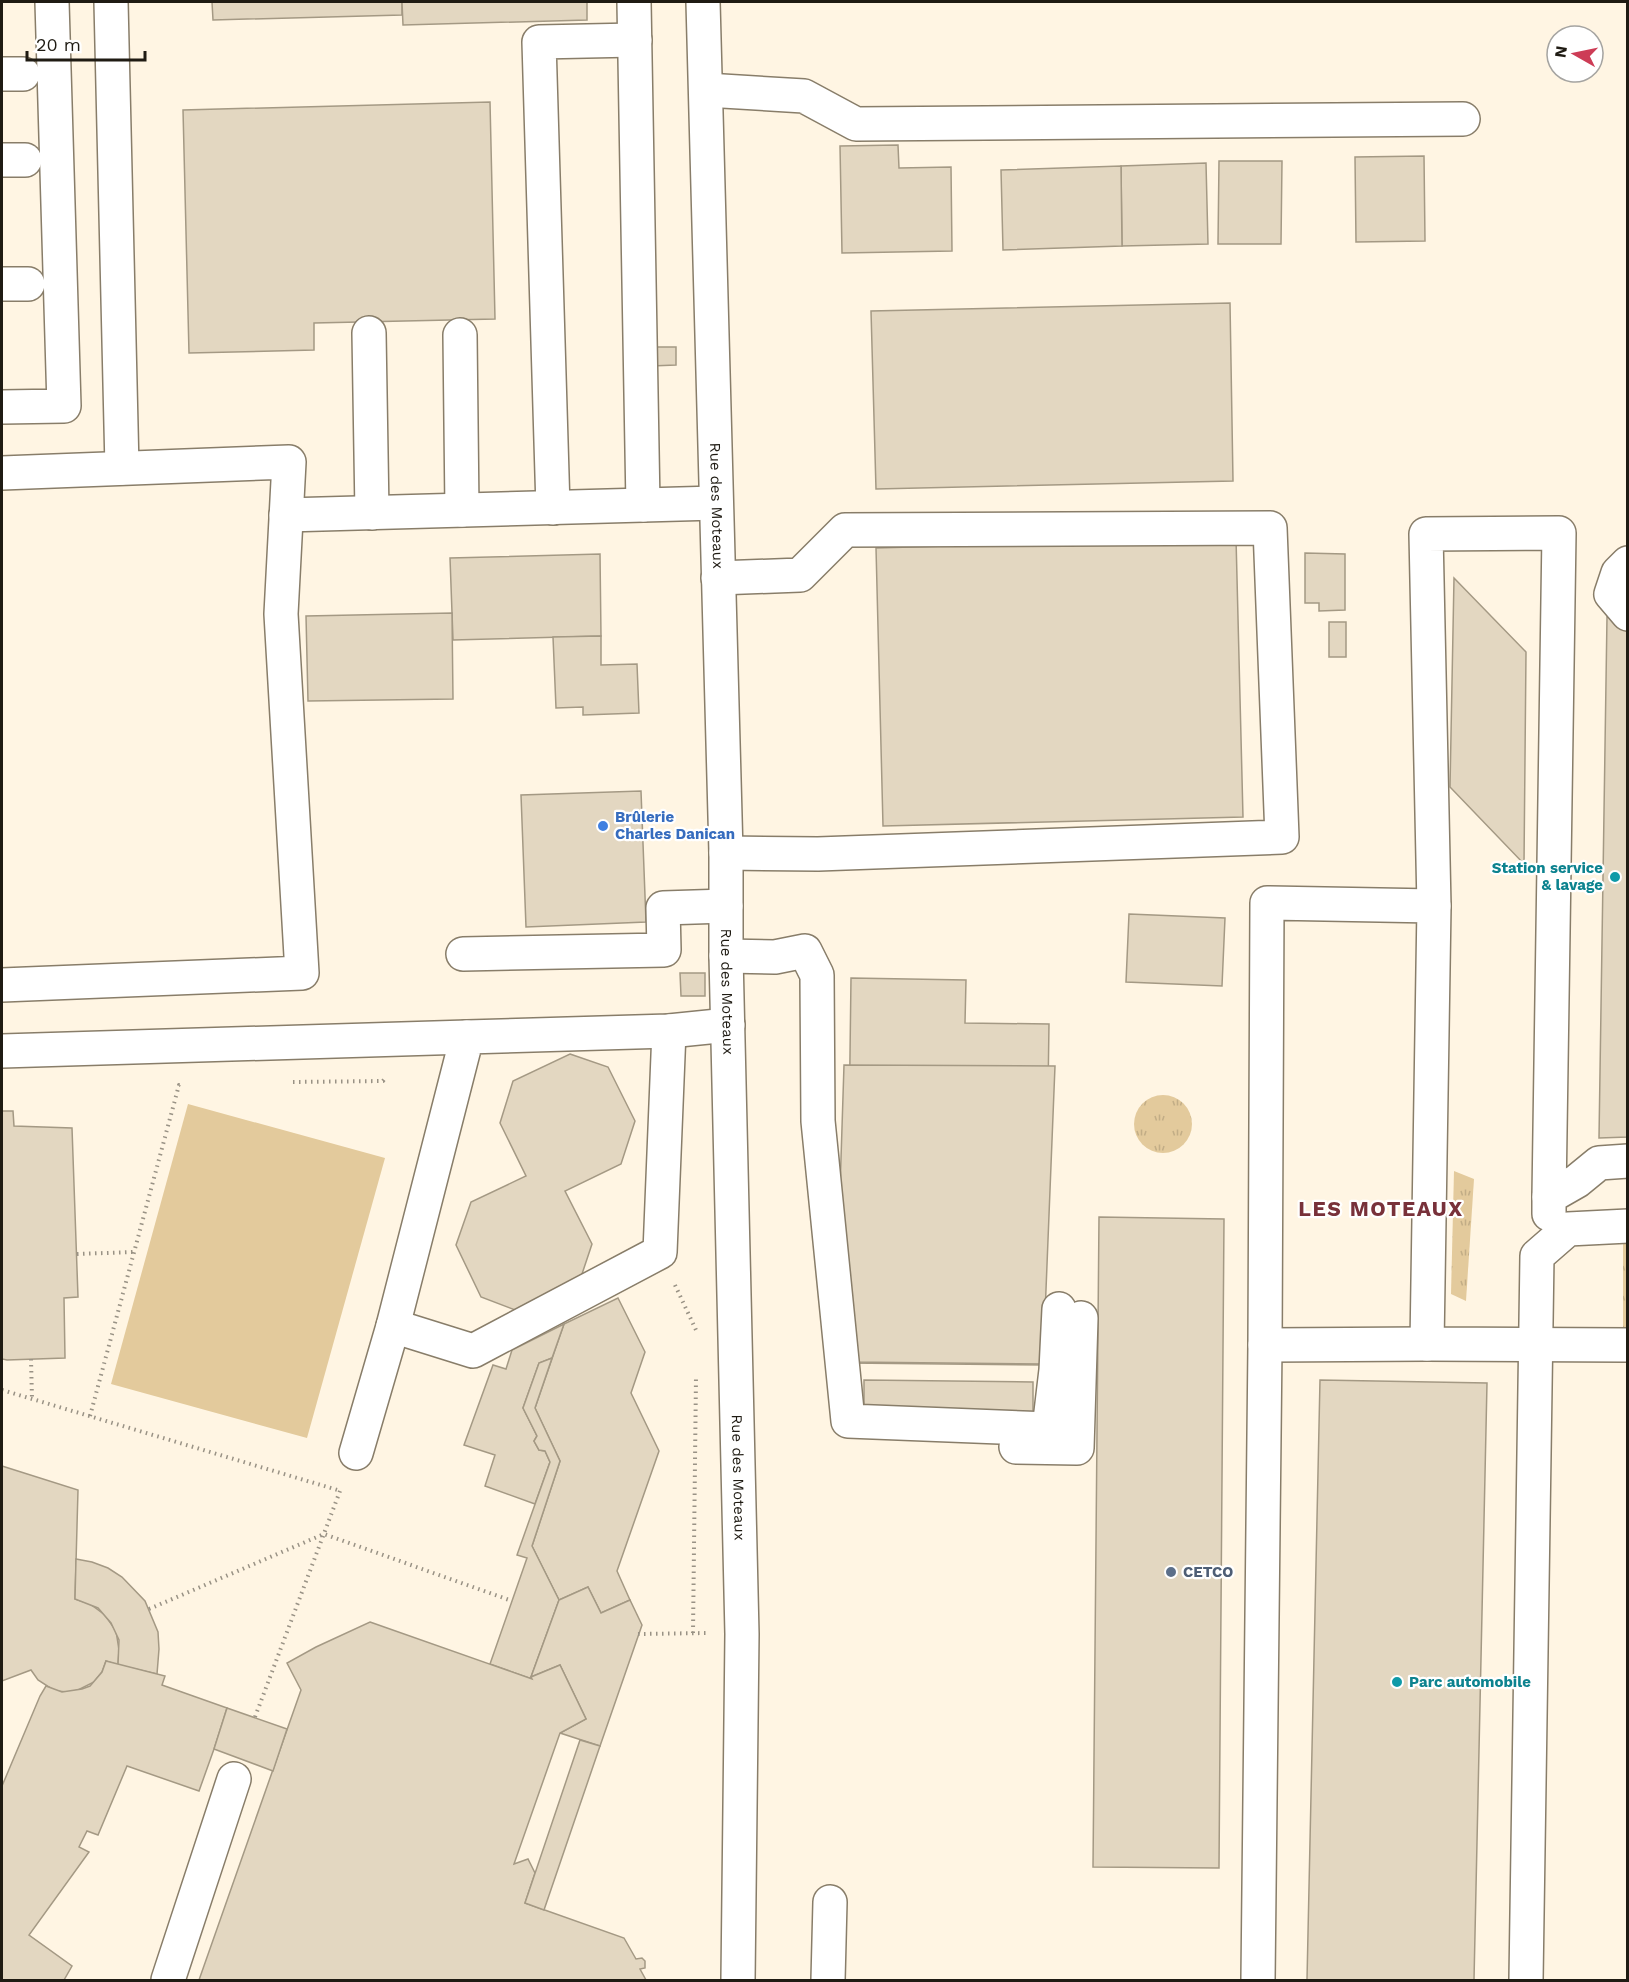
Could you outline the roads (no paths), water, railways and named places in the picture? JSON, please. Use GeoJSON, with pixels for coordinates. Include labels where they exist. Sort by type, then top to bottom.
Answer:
{"type":"FeatureCollection","features":[{"type":"Feature","properties":{"kind":"street"},"geometry":{"type":"LineString","coordinates":[[2,407],[64,406],[52,2]]}},
{"type":"Feature","properties":{"kind":"street"},"geometry":{"type":"LineString","coordinates":[[111,2],[122,468]]}},
{"type":"Feature","properties":{"kind":"street"},"geometry":{"type":"LineString","coordinates":[[634,2],[643,505]]}},
{"type":"Feature","properties":{"kind":"street","name":"Rue des Moteaux"},"geometry":{"type":"LineString","coordinates":[[704,2],[726,854],[726,956],[742,1634],[738,1980]]}},
{"type":"Feature","properties":{"kind":"street"},"geometry":{"type":"LineString","coordinates":[[553,507],[539,42],[635,40]]}},
{"type":"Feature","properties":{"kind":"street"},"geometry":{"type":"LineString","coordinates":[[706,90],[804,96],[856,124],[1463,119]]}},
{"type":"Feature","properties":{"kind":"street"},"geometry":{"type":"LineString","coordinates":[[369,333],[372,513]]}},
{"type":"Feature","properties":{"kind":"street"},"geometry":{"type":"LineString","coordinates":[[460,335],[462,510]]}},
{"type":"Feature","properties":{"kind":"street"},"geometry":{"type":"LineString","coordinates":[[2,472],[289,462],[281,614],[302,973],[2,985]]}},
{"type":"Feature","properties":{"kind":"street"},"geometry":{"type":"LineString","coordinates":[[286,515],[716,503]]}},
{"type":"Feature","properties":{"kind":"street"},"geometry":{"type":"LineString","coordinates":[[718,578],[800,575],[845,530],[1270,528],[1282,837],[818,854],[726,854]]}},
{"type":"Feature","properties":{"kind":"street"},"geometry":{"type":"LineString","coordinates":[[1427,1344],[1434,906],[1426,534],[1558,533],[1549,1246]]}},
{"type":"Feature","properties":{"kind":"street"},"geometry":{"type":"LineString","coordinates":[[1628,563],[1618,573],[1611,594],[1628,614]]}},
{"type":"Feature","properties":{"kind":"street"},"geometry":{"type":"LineString","coordinates":[[1258,1980],[1267,903],[1434,906]]}},
{"type":"Feature","properties":{"kind":"street"},"geometry":{"type":"LineString","coordinates":[[464,954],[664,950],[663,908],[726,906]]}},
{"type":"Feature","properties":{"kind":"street"},"geometry":{"type":"LineString","coordinates":[[726,956],[775,957],[798,966],[802,1127],[831,1435],[850,1443],[1077,1448],[1070,1313]]}},
{"type":"Feature","properties":{"kind":"street"},"geometry":{"type":"LineString","coordinates":[[2,1051],[669,1031],[728,1025]]}},
{"type":"Feature","properties":{"kind":"street"},"geometry":{"type":"LineString","coordinates":[[393,1326],[473,1351],[660,1252],[669,1031]]}},
{"type":"Feature","properties":{"kind":"street"},"geometry":{"type":"LineString","coordinates":[[356,1453],[393,1326],[467,1036]]}},
{"type":"Feature","properties":{"kind":"street"},"geometry":{"type":"LineString","coordinates":[[1549,1197],[1576,1181],[1599,1163],[1628,1161]]}},
{"type":"Feature","properties":{"kind":"street"},"geometry":{"type":"LineString","coordinates":[[1526,1980],[1537,1256],[1568,1229],[1628,1226]]}},
{"type":"Feature","properties":{"kind":"street"},"geometry":{"type":"LineString","coordinates":[[1265,1345],[1628,1345]]}},
{"type":"Feature","properties":{"kind":"street"},"geometry":{"type":"LineString","coordinates":[[168,1980],[234,1779]]}},
{"type":"Feature","properties":{"kind":"street"},"geometry":{"type":"LineString","coordinates":[[828,1980],[830,1902]]}},
{"type":"Feature","properties":{"kind":"place","name":"Brûlerie Charles Danican"},"geometry":{"type":"Point","coordinates":[603,826]}},
{"type":"Feature","properties":{"kind":"place","name":"Station service & lavage"},"geometry":{"type":"Point","coordinates":[1615,877]}},
{"type":"Feature","properties":{"kind":"place","name":"CETCO"},"geometry":{"type":"Point","coordinates":[1171,1572]}},
{"type":"Feature","properties":{"kind":"place","name":"Parc automobile"},"geometry":{"type":"Point","coordinates":[1397,1682]}},
{"type":"Feature","properties":{"kind":"district","name":"LES MOTEAUX"},"geometry":{"type":"Point","coordinates":[1381,1208]}}]}
